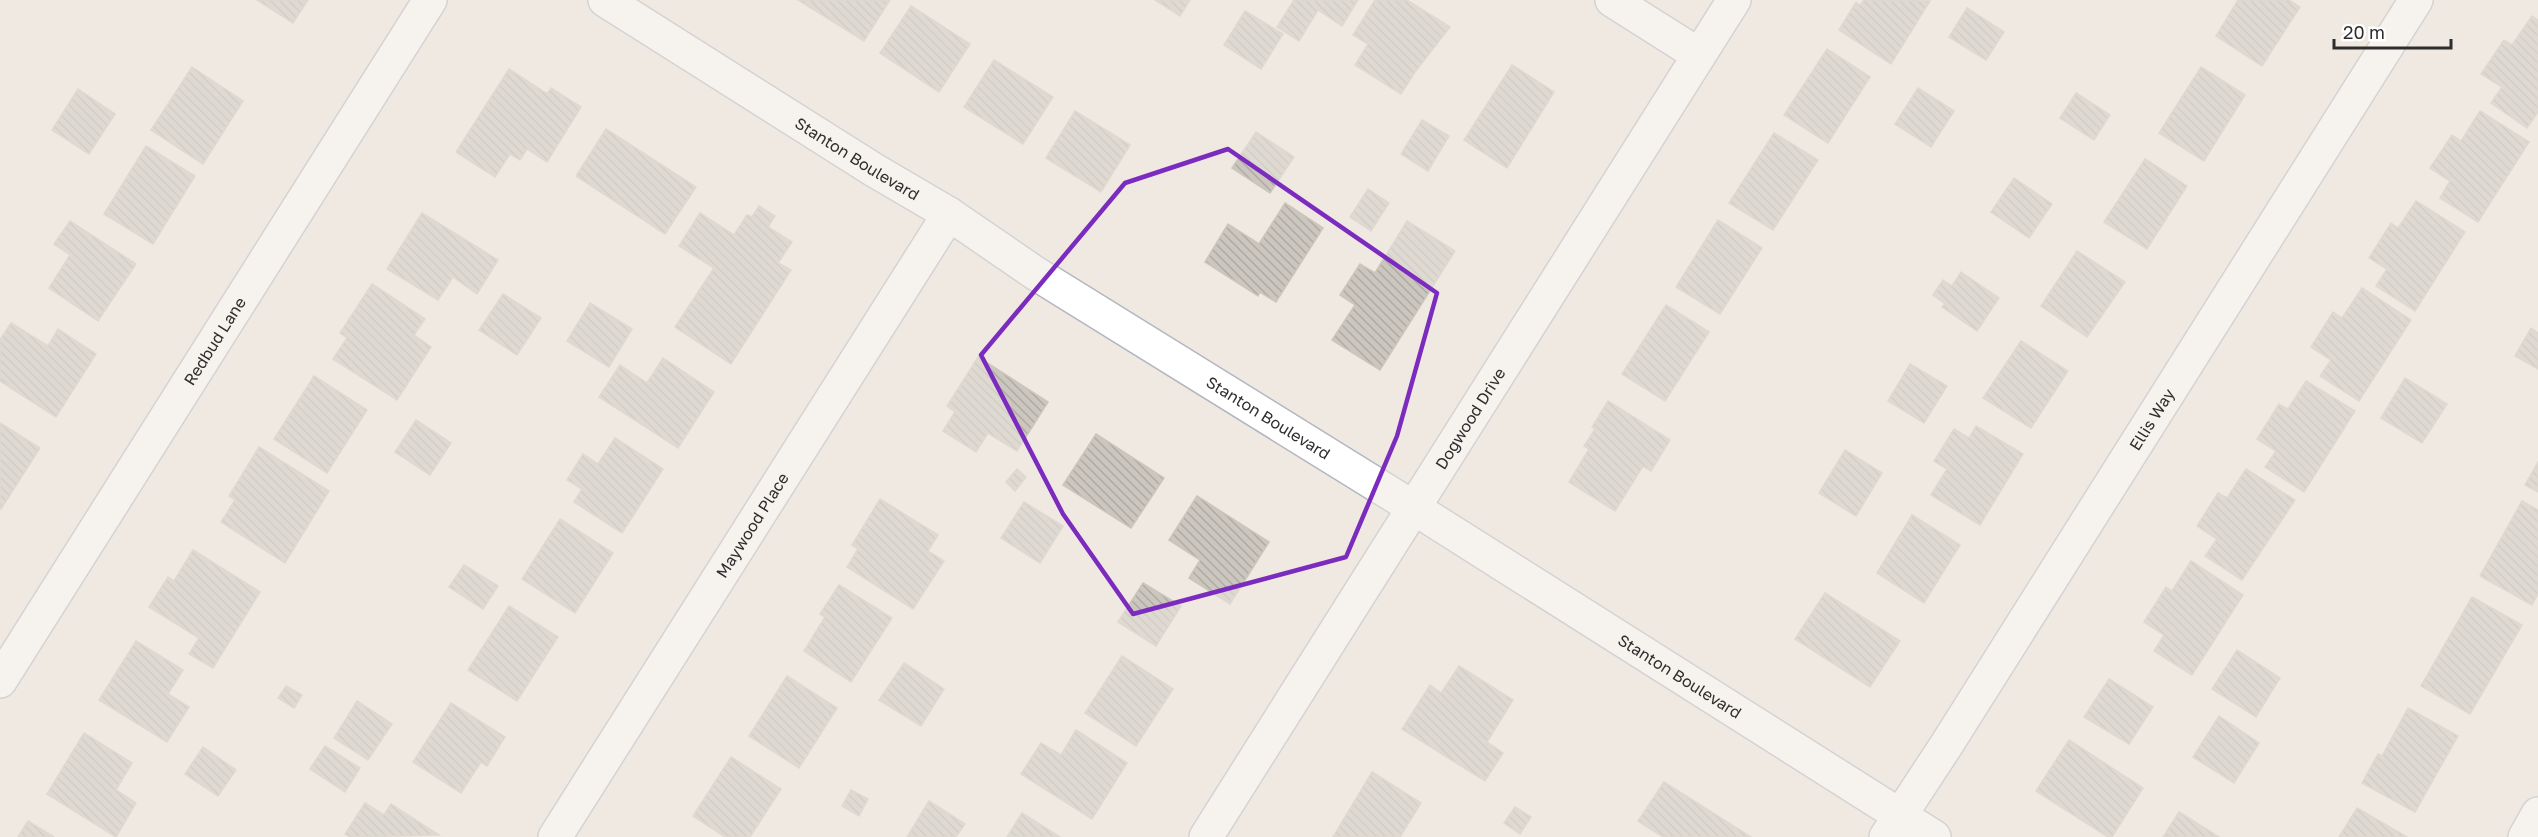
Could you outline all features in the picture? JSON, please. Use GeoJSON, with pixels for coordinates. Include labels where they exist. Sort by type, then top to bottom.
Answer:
{"type":"FeatureCollection","features":[{"type":"Feature","properties":{"kind":"street","name":"Redbud Lane"},"geometry":{"type":"LineString","coordinates":[[0,681],[430,0]]}},
{"type":"Feature","properties":{"kind":"street","name":"Stanton Boulevard"},"geometry":{"type":"LineString","coordinates":[[605,0],[874,170],[949,214],[1035,273],[1414,508],[1892,826],[1934,837]]}},
{"type":"Feature","properties":{"kind":"street"},"geometry":{"type":"LineString","coordinates":[[1612,0],[1699,55]]}},
{"type":"Feature","properties":{"kind":"street","name":"Dogwood Drive"},"geometry":{"type":"LineString","coordinates":[[1206,837],[1734,0]]}},
{"type":"Feature","properties":{"kind":"street","name":"Ellis Way"},"geometry":{"type":"LineString","coordinates":[[1892,826],[1953,734],[2416,0]]}},
{"type":"Feature","properties":{"kind":"street","name":"Maywood Place"},"geometry":{"type":"LineString","coordinates":[[555,837],[949,214]]}},
{"type":"Feature","properties":{"kind":"street"},"geometry":{"type":"LineString","coordinates":[[2525,837],[2538,814]]}},
{"type":"Feature","properties":{"kind":"highlighted area"},"geometry":{"type":"Polygon","coordinates":[[[1228,149],[1437,293],[1397,436],[1346,557],[1133,614],[1063,514],[981,355],[1125,183],[1228,149]]]}},
{"type":"Feature","properties":{"kind":"building"},"geometry":{"type":"Polygon","coordinates":[[[257,0],[308,0],[293,23],[257,0]]]}},
{"type":"Feature","properties":{"kind":"building"},"geometry":{"type":"Polygon","coordinates":[[[798,0],[890,0],[864,41],[798,0]]]}},
{"type":"Feature","properties":{"kind":"building"},"geometry":{"type":"Polygon","coordinates":[[[1155,0],[1190,0],[1180,16],[1155,0]]]}},
{"type":"Feature","properties":{"kind":"building"},"geometry":{"type":"Polygon","coordinates":[[[1294,0],[1358,0],[1342,26],[1318,10],[1299,41],[1277,27],[1294,0]]]}},
{"type":"Feature","properties":{"kind":"building"},"geometry":{"type":"Polygon","coordinates":[[[1375,0],[1407,0],[1450,27],[1401,94],[1355,65],[1368,44],[1353,35],[1375,0]]]}},
{"type":"Feature","properties":{"kind":"building"},"geometry":{"type":"Polygon","coordinates":[[[1864,0],[1930,1],[1891,64],[1839,30],[1856,2],[1860,5],[1864,0]]]}},
{"type":"Feature","properties":{"kind":"building"},"geometry":{"type":"Polygon","coordinates":[[[2238,0],[2289,0],[2300,7],[2262,66],[2216,36],[2238,0]]]}},
{"type":"Feature","properties":{"kind":"building"},"geometry":{"type":"Polygon","coordinates":[[[911,6],[970,44],[939,92],[880,53],[911,6]]]}},
{"type":"Feature","properties":{"kind":"building"},"geometry":{"type":"Polygon","coordinates":[[[1967,8],[2004,32],[1986,60],[1949,37],[1967,8]]]}},
{"type":"Feature","properties":{"kind":"building"},"geometry":{"type":"Polygon","coordinates":[[[1245,11],[1283,34],[1261,69],[1224,45],[1245,11]]]}},
{"type":"Feature","properties":{"kind":"building"},"geometry":{"type":"Polygon","coordinates":[[[2532,16],[2538,20],[2538,112],[2527,128],[2491,103],[2502,87],[2481,74],[2504,40],[2512,45],[2532,16]]]}},
{"type":"Feature","properties":{"kind":"building"},"geometry":{"type":"Polygon","coordinates":[[[1827,49],[1870,77],[1828,143],[1784,115],[1827,49]]]}},
{"type":"Feature","properties":{"kind":"building"},"geometry":{"type":"Polygon","coordinates":[[[994,60],[1053,97],[1023,144],[964,107],[994,60]]]}},
{"type":"Feature","properties":{"kind":"building"},"geometry":{"type":"Polygon","coordinates":[[[1512,65],[1554,92],[1507,168],[1464,140],[1512,65]]]}},
{"type":"Feature","properties":{"kind":"building"},"geometry":{"type":"Polygon","coordinates":[[[192,67],[243,101],[203,164],[151,130],[192,67]]]}},
{"type":"Feature","properties":{"kind":"building"},"geometry":{"type":"Polygon","coordinates":[[[2201,67],[2245,95],[2204,161],[2159,133],[2201,67]]]}},
{"type":"Feature","properties":{"kind":"building"},"geometry":{"type":"Polygon","coordinates":[[[509,69],[547,94],[551,88],[581,107],[547,162],[527,149],[520,160],[510,154],[495,177],[456,152],[509,69]]]}},
{"type":"Feature","properties":{"kind":"building"},"geometry":{"type":"Polygon","coordinates":[[[1918,88],[1954,111],[1931,147],[1895,124],[1918,88]]]}},
{"type":"Feature","properties":{"kind":"building"},"geometry":{"type":"Polygon","coordinates":[[[78,89],[115,114],[89,154],[52,130],[78,89]]]}},
{"type":"Feature","properties":{"kind":"building"},"geometry":{"type":"Polygon","coordinates":[[[2076,93],[2110,115],[2094,140],[2060,118],[2076,93]]]}},
{"type":"Feature","properties":{"kind":"building"},"geometry":{"type":"Polygon","coordinates":[[[1075,111],[1130,145],[1101,192],[1046,158],[1075,111]]]}},
{"type":"Feature","properties":{"kind":"building"},"geometry":{"type":"Polygon","coordinates":[[[2480,111],[2529,142],[2478,222],[2440,198],[2450,181],[2430,168],[2452,135],[2461,141],[2480,111]]]}},
{"type":"Feature","properties":{"kind":"building"},"geometry":{"type":"Polygon","coordinates":[[[1422,120],[1449,136],[1428,171],[1401,154],[1422,120]]]}},
{"type":"Feature","properties":{"kind":"building"},"geometry":{"type":"Polygon","coordinates":[[[606,129],[696,187],[665,234],[576,176],[606,129]]]}},
{"type":"Feature","properties":{"kind":"building"},"geometry":{"type":"Polygon","coordinates":[[[1256,132],[1294,157],[1270,193],[1232,168],[1256,132]]]}},
{"type":"Feature","properties":{"kind":"building"},"geometry":{"type":"Polygon","coordinates":[[[1774,133],[1818,160],[1773,230],[1729,203],[1774,133]]]}},
{"type":"Feature","properties":{"kind":"building"},"geometry":{"type":"Polygon","coordinates":[[[146,146],[195,176],[153,244],[104,214],[146,146]]]}},
{"type":"Feature","properties":{"kind":"building"},"geometry":{"type":"Polygon","coordinates":[[[2145,159],[2187,186],[2147,249],[2104,222],[2145,159]]]}},
{"type":"Feature","properties":{"kind":"building"},"geometry":{"type":"Polygon","coordinates":[[[2014,178],[2052,204],[2029,238],[1991,212],[2014,178]]]}},
{"type":"Feature","properties":{"kind":"building"},"geometry":{"type":"Polygon","coordinates":[[[1368,189],[1389,203],[1371,231],[1350,217],[1368,189]]]}},
{"type":"Feature","properties":{"kind":"building"},"geometry":{"type":"Polygon","coordinates":[[[2416,201],[2465,232],[2415,311],[2376,286],[2387,269],[2369,258],[2391,223],[2398,228],[2416,201]]]}},
{"type":"Feature","properties":{"kind":"building"},"geometry":{"type":"Polygon","coordinates":[[[1285,203],[1323,228],[1276,302],[1260,292],[1258,296],[1205,262],[1228,224],[1259,244],[1285,203]]]}},
{"type":"Feature","properties":{"kind":"building"},"geometry":{"type":"Polygon","coordinates":[[[759,206],[775,216],[768,227],[792,242],[778,263],[791,270],[731,364],[675,327],[714,268],[679,246],[700,213],[734,235],[747,215],[752,217],[759,206]]]}},
{"type":"Feature","properties":{"kind":"building"},"geometry":{"type":"Polygon","coordinates":[[[422,213],[498,260],[477,294],[453,277],[438,300],[387,269],[422,213]]]}},
{"type":"Feature","properties":{"kind":"building"},"geometry":{"type":"Polygon","coordinates":[[[1718,220],[1762,248],[1720,314],[1676,287],[1718,220]]]}},
{"type":"Feature","properties":{"kind":"building"},"geometry":{"type":"Polygon","coordinates":[[[70,221],[136,264],[98,321],[49,288],[70,255],[54,244],[70,221]]]}},
{"type":"Feature","properties":{"kind":"building"},"geometry":{"type":"Polygon","coordinates":[[[1407,221],[1455,251],[1380,370],[1332,340],[1355,305],[1340,295],[1360,264],[1375,273],[1407,221]]]}},
{"type":"Feature","properties":{"kind":"building"},"geometry":{"type":"Polygon","coordinates":[[[2077,251],[2125,282],[2087,337],[2041,306],[2077,251]]]}},
{"type":"Feature","properties":{"kind":"building"},"geometry":{"type":"Polygon","coordinates":[[[1961,272],[1999,298],[1977,331],[1942,307],[1945,304],[1933,295],[1943,280],[1952,286],[1961,272]]]}},
{"type":"Feature","properties":{"kind":"building"},"geometry":{"type":"Polygon","coordinates":[[[372,284],[425,319],[414,335],[431,347],[397,400],[333,359],[347,338],[340,333],[372,284]]]}},
{"type":"Feature","properties":{"kind":"building"},"geometry":{"type":"Polygon","coordinates":[[[2362,288],[2411,320],[2359,401],[2320,376],[2331,360],[2311,347],[2333,312],[2342,318],[2362,288]]]}},
{"type":"Feature","properties":{"kind":"building"},"geometry":{"type":"Polygon","coordinates":[[[503,294],[541,318],[517,355],[479,330],[503,294]]]}},
{"type":"Feature","properties":{"kind":"building"},"geometry":{"type":"Polygon","coordinates":[[[590,303],[632,329],[609,367],[567,341],[590,303]]]}},
{"type":"Feature","properties":{"kind":"building"},"geometry":{"type":"Polygon","coordinates":[[[1666,305],[1709,332],[1665,401],[1622,374],[1666,305]]]}},
{"type":"Feature","properties":{"kind":"building"},"geometry":{"type":"Polygon","coordinates":[[[11,323],[48,346],[58,329],[96,354],[56,417],[0,381],[0,340],[11,323]]]}},
{"type":"Feature","properties":{"kind":"building"},"geometry":{"type":"Polygon","coordinates":[[[2531,328],[2538,333],[2538,369],[2515,356],[2531,328]]]}},
{"type":"Feature","properties":{"kind":"building"},"geometry":{"type":"Polygon","coordinates":[[[2021,341],[2068,371],[2031,428],[1983,398],[2021,341]]]}},
{"type":"Feature","properties":{"kind":"building"},"geometry":{"type":"Polygon","coordinates":[[[978,357],[1048,402],[1017,451],[988,433],[976,452],[943,431],[955,412],[947,406],[978,357]]]}},
{"type":"Feature","properties":{"kind":"building"},"geometry":{"type":"Polygon","coordinates":[[[663,358],[714,392],[678,448],[599,397],[620,365],[647,383],[663,358]]]}},
{"type":"Feature","properties":{"kind":"building"},"geometry":{"type":"Polygon","coordinates":[[[1910,364],[1947,386],[1924,423],[1888,401],[1910,364]]]}},
{"type":"Feature","properties":{"kind":"building"},"geometry":{"type":"Polygon","coordinates":[[[314,376],[367,410],[327,473],[274,439],[314,376]]]}},
{"type":"Feature","properties":{"kind":"building"},"geometry":{"type":"Polygon","coordinates":[[[2405,378],[2447,404],[2422,443],[2381,418],[2405,378]]]}},
{"type":"Feature","properties":{"kind":"building"},"geometry":{"type":"Polygon","coordinates":[[[2306,381],[2355,411],[2304,492],[2265,467],[2276,451],[2257,439],[2279,404],[2288,409],[2306,381]]]}},
{"type":"Feature","properties":{"kind":"building"},"geometry":{"type":"Polygon","coordinates":[[[1608,401],[1670,440],[1651,471],[1643,466],[1615,511],[1569,482],[1589,449],[1584,446],[1595,429],[1592,427],[1608,401]]]}},
{"type":"Feature","properties":{"kind":"building"},"geometry":{"type":"Polygon","coordinates":[[[416,420],[451,443],[430,475],[395,452],[416,420]]]}},
{"type":"Feature","properties":{"kind":"building"},"geometry":{"type":"Polygon","coordinates":[[[0,423],[40,448],[1,509],[0,509],[0,423]]]}},
{"type":"Feature","properties":{"kind":"building"},"geometry":{"type":"Polygon","coordinates":[[[1976,426],[2023,454],[1980,525],[1931,495],[1947,469],[1934,461],[1954,429],[1969,438],[1976,426]]]}},
{"type":"Feature","properties":{"kind":"building"},"geometry":{"type":"Polygon","coordinates":[[[1096,434],[1164,478],[1131,528],[1063,485],[1096,434]]]}},
{"type":"Feature","properties":{"kind":"building"},"geometry":{"type":"Polygon","coordinates":[[[615,438],[663,469],[622,533],[574,502],[582,489],[567,480],[583,454],[598,464],[615,438]]]}},
{"type":"Feature","properties":{"kind":"building"},"geometry":{"type":"Polygon","coordinates":[[[259,447],[329,491],[285,563],[221,522],[235,500],[229,496],[259,447]]]}},
{"type":"Feature","properties":{"kind":"building"},"geometry":{"type":"Polygon","coordinates":[[[1845,450],[1882,473],[1856,516],[1819,493],[1845,450]]]}},
{"type":"Feature","properties":{"kind":"building"},"geometry":{"type":"Polygon","coordinates":[[[2538,462],[2538,492],[2525,485],[2538,462]]]}},
{"type":"Feature","properties":{"kind":"building"},"geometry":{"type":"Polygon","coordinates":[[[1017,469],[1026,477],[1015,491],[1006,482],[1017,469]]]}},
{"type":"Feature","properties":{"kind":"building"},"geometry":{"type":"Polygon","coordinates":[[[2246,469],[2295,500],[2242,580],[2205,556],[2217,539],[2197,526],[2218,493],[2227,498],[2246,469]]]}},
{"type":"Feature","properties":{"kind":"building"},"geometry":{"type":"Polygon","coordinates":[[[1197,496],[1269,542],[1230,604],[1189,578],[1200,560],[1169,540],[1197,496]]]}},
{"type":"Feature","properties":{"kind":"building"},"geometry":{"type":"Polygon","coordinates":[[[880,499],[938,535],[928,551],[944,561],[913,609],[847,567],[858,549],[852,545],[880,499]]]}},
{"type":"Feature","properties":{"kind":"building"},"geometry":{"type":"Polygon","coordinates":[[[2522,501],[2538,510],[2538,594],[2532,605],[2480,576],[2522,501]]]}},
{"type":"Feature","properties":{"kind":"building"},"geometry":{"type":"Polygon","coordinates":[[[1024,502],[1063,526],[1040,563],[1001,538],[1024,502]]]}},
{"type":"Feature","properties":{"kind":"building"},"geometry":{"type":"Polygon","coordinates":[[[1912,515],[1960,545],[1924,603],[1877,573],[1912,515]]]}},
{"type":"Feature","properties":{"kind":"building"},"geometry":{"type":"Polygon","coordinates":[[[560,519],[613,553],[575,613],[522,579],[560,519]]]}},
{"type":"Feature","properties":{"kind":"building"},"geometry":{"type":"Polygon","coordinates":[[[193,550],[260,592],[213,668],[189,654],[199,638],[149,607],[168,577],[174,581],[193,550]]]}},
{"type":"Feature","properties":{"kind":"building"},"geometry":{"type":"Polygon","coordinates":[[[2191,561],[2243,595],[2192,675],[2154,651],[2164,635],[2144,622],[2166,587],[2172,591],[2191,561]]]}},
{"type":"Feature","properties":{"kind":"building"},"geometry":{"type":"Polygon","coordinates":[[[464,565],[498,586],[483,609],[449,587],[464,565]]]}},
{"type":"Feature","properties":{"kind":"building"},"geometry":{"type":"Polygon","coordinates":[[[1143,583],[1181,606],[1156,646],[1118,622],[1143,583]]]}},
{"type":"Feature","properties":{"kind":"building"},"geometry":{"type":"Polygon","coordinates":[[[839,585],[892,618],[851,682],[804,651],[825,617],[820,614],[839,585]]]}},
{"type":"Feature","properties":{"kind":"building"},"geometry":{"type":"Polygon","coordinates":[[[1825,593],[1900,641],[1870,687],[1795,639],[1825,593]]]}},
{"type":"Feature","properties":{"kind":"building"},"geometry":{"type":"Polygon","coordinates":[[[2472,597],[2522,625],[2470,714],[2421,686],[2472,597]]]}},
{"type":"Feature","properties":{"kind":"building"},"geometry":{"type":"Polygon","coordinates":[[[509,606],[558,637],[517,701],[468,670],[509,606]]]}},
{"type":"Feature","properties":{"kind":"building"},"geometry":{"type":"Polygon","coordinates":[[[136,641],[183,670],[168,694],[189,707],[167,742],[99,700],[136,641]]]}},
{"type":"Feature","properties":{"kind":"building"},"geometry":{"type":"Polygon","coordinates":[[[2237,650],[2280,678],[2256,717],[2212,689],[2237,650]]]}},
{"type":"Feature","properties":{"kind":"building"},"geometry":{"type":"Polygon","coordinates":[[[1122,656],[1173,689],[1136,746],[1085,713],[1122,656]]]}},
{"type":"Feature","properties":{"kind":"building"},"geometry":{"type":"Polygon","coordinates":[[[904,663],[944,689],[921,726],[879,700],[904,663]]]}},
{"type":"Feature","properties":{"kind":"building"},"geometry":{"type":"Polygon","coordinates":[[[1459,666],[1513,700],[1487,742],[1503,753],[1485,781],[1402,729],[1430,685],[1441,693],[1459,666]]]}},
{"type":"Feature","properties":{"kind":"building"},"geometry":{"type":"Polygon","coordinates":[[[787,676],[837,708],[799,768],[749,736],[787,676]]]}},
{"type":"Feature","properties":{"kind":"building"},"geometry":{"type":"Polygon","coordinates":[[[2109,679],[2153,707],[2129,744],[2084,717],[2109,679]]]}},
{"type":"Feature","properties":{"kind":"building"},"geometry":{"type":"Polygon","coordinates":[[[286,686],[302,695],[294,708],[278,698],[286,686]]]}},
{"type":"Feature","properties":{"kind":"building"},"geometry":{"type":"Polygon","coordinates":[[[357,701],[392,724],[368,760],[334,738],[357,701]]]}},
{"type":"Feature","properties":{"kind":"building"},"geometry":{"type":"Polygon","coordinates":[[[451,703],[505,737],[487,766],[481,762],[461,793],[413,762],[451,703]]]}},
{"type":"Feature","properties":{"kind":"building"},"geometry":{"type":"Polygon","coordinates":[[[2408,708],[2458,736],[2415,812],[2362,783],[2378,754],[2382,756],[2408,708]]]}},
{"type":"Feature","properties":{"kind":"building"},"geometry":{"type":"Polygon","coordinates":[[[2219,716],[2259,743],[2234,783],[2193,757],[2219,716]]]}},
{"type":"Feature","properties":{"kind":"building"},"geometry":{"type":"Polygon","coordinates":[[[1076,730],[1127,763],[1092,819],[1021,774],[1041,743],[1061,755],[1076,730]]]}},
{"type":"Feature","properties":{"kind":"building"},"geometry":{"type":"Polygon","coordinates":[[[84,733],[132,763],[116,790],[136,803],[116,837],[47,794],[84,733]]]}},
{"type":"Feature","properties":{"kind":"building"},"geometry":{"type":"Polygon","coordinates":[[[2069,740],[2143,788],[2112,837],[2108,837],[2036,791],[2069,740]]]}},
{"type":"Feature","properties":{"kind":"building"},"geometry":{"type":"Polygon","coordinates":[[[325,746],[360,768],[345,792],[310,769],[325,746]]]}},
{"type":"Feature","properties":{"kind":"building"},"geometry":{"type":"Polygon","coordinates":[[[203,747],[236,770],[218,796],[185,774],[203,747]]]}},
{"type":"Feature","properties":{"kind":"building"},"geometry":{"type":"Polygon","coordinates":[[[731,757],[781,789],[750,837],[725,837],[693,816],[731,757]]]}},
{"type":"Feature","properties":{"kind":"building"},"geometry":{"type":"Polygon","coordinates":[[[1372,772],[1421,803],[1400,837],[1333,837],[1372,772]]]}},
{"type":"Feature","properties":{"kind":"building"},"geometry":{"type":"Polygon","coordinates":[[[1664,782],[1751,837],[1663,837],[1638,821],[1664,782]]]}},
{"type":"Feature","properties":{"kind":"building"},"geometry":{"type":"Polygon","coordinates":[[[851,790],[868,799],[859,816],[842,806],[851,790]]]}},
{"type":"Feature","properties":{"kind":"building"},"geometry":{"type":"Polygon","coordinates":[[[929,801],[965,824],[956,837],[907,837],[929,801]]]}},
{"type":"Feature","properties":{"kind":"building"},"geometry":{"type":"Polygon","coordinates":[[[365,803],[384,815],[391,804],[439,835],[350,837],[345,834],[365,803]]]}},
{"type":"Feature","properties":{"kind":"building"},"geometry":{"type":"Polygon","coordinates":[[[1515,807],[1531,817],[1520,834],[1504,823],[1515,807]]]}},
{"type":"Feature","properties":{"kind":"building"},"geometry":{"type":"Polygon","coordinates":[[[2357,808],[2407,837],[2339,837],[2357,808]]]}},
{"type":"Feature","properties":{"kind":"building"},"geometry":{"type":"Polygon","coordinates":[[[2179,812],[2219,837],[2163,837],[2179,812]]]}},
{"type":"Feature","properties":{"kind":"building"},"geometry":{"type":"Polygon","coordinates":[[[1022,813],[1060,837],[1007,837],[1022,813]]]}},
{"type":"Feature","properties":{"kind":"building"},"geometry":{"type":"Polygon","coordinates":[[[28,821],[54,837],[18,837],[28,821]]]}}]}
